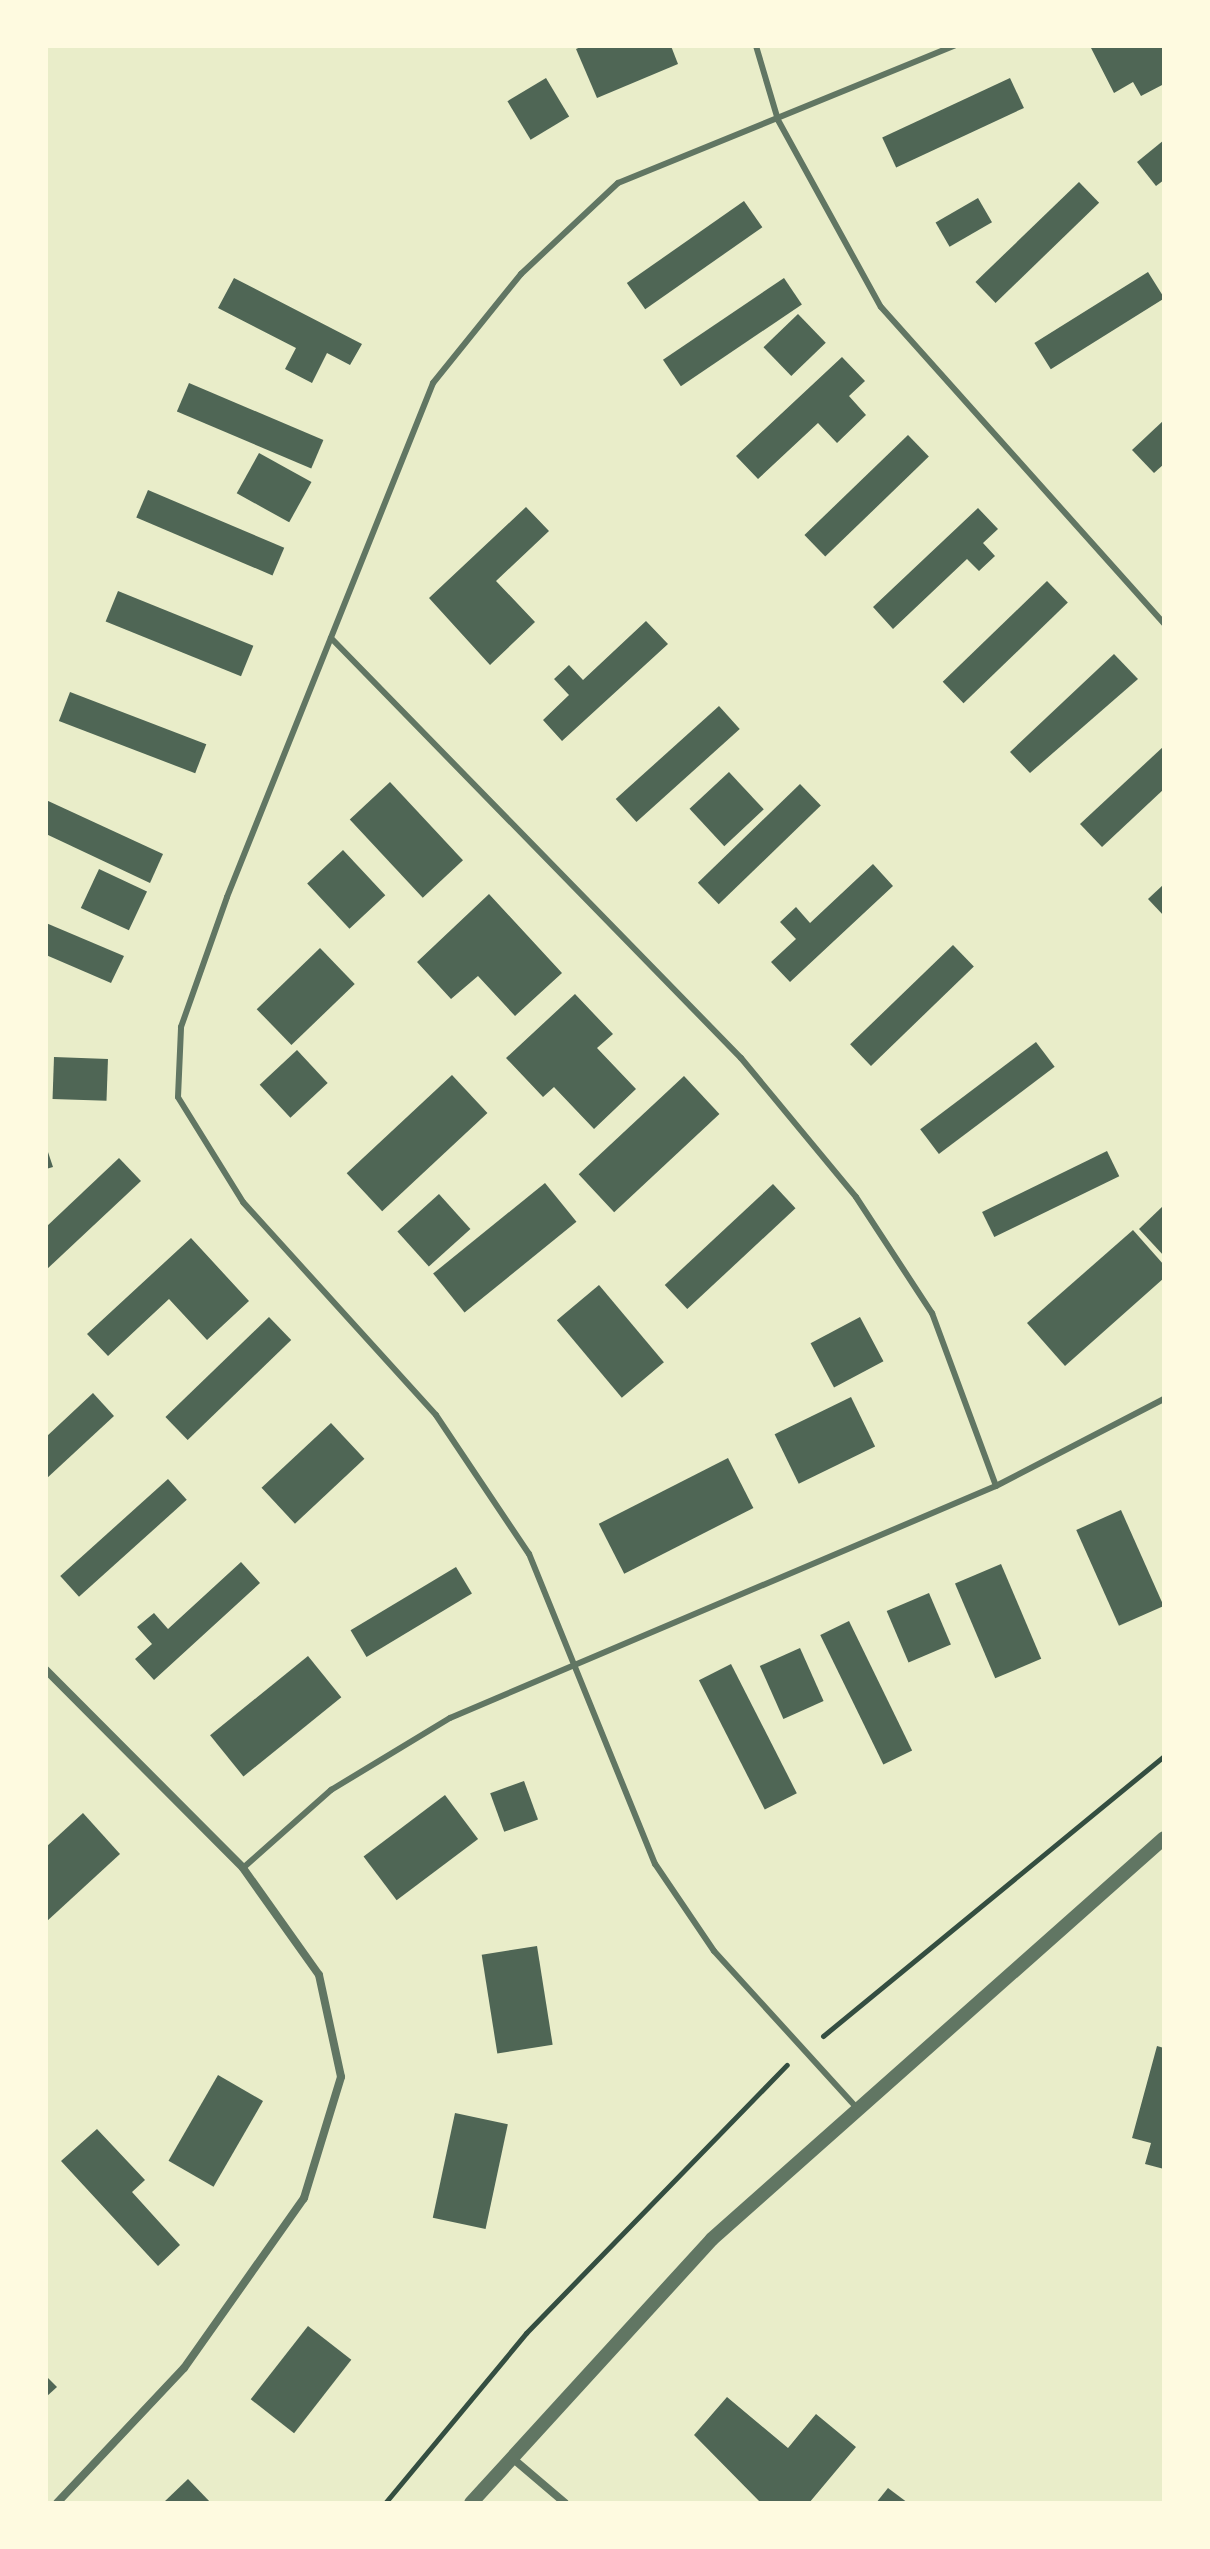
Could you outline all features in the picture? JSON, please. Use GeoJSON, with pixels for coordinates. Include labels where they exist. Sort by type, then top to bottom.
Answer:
{"type":"FeatureCollection","features":[{"type":"Feature","properties":{"kind":"street"},"geometry":{"type":"LineString","coordinates":[[46,1670],[243,1868],[319,1975],[341,2077],[304,2198],[184,2368],[57,2503]]}},
{"type":"Feature","properties":{"kind":"street"},"geometry":{"type":"LineString","coordinates":[[471,2503],[712,2239],[856,2107],[1164,1838]]}},
{"type":"Feature","properties":{"kind":"street"},"geometry":{"type":"LineString","coordinates":[[511,2457],[565,2503]]}},
{"type":"Feature","properties":{"kind":"lane"},"geometry":{"type":"LineString","coordinates":[[756,46],[778,120],[881,307],[1164,624]]}},
{"type":"Feature","properties":{"kind":"lane"},"geometry":{"type":"LineString","coordinates":[[856,2107],[714,1951],[655,1864],[577,1663],[529,1554],[436,1415],[243,1202],[178,1097],[181,1027],[433,383],[521,274],[618,183],[954,46]]}},
{"type":"Feature","properties":{"kind":"lane"},"geometry":{"type":"LineString","coordinates":[[331,638],[741,1058],[856,1197],[932,1313],[996,1486]]}},
{"type":"Feature","properties":{"kind":"lane"},"geometry":{"type":"LineString","coordinates":[[243,1868],[344,1782],[450,1718],[996,1486],[1164,1399]]}},
{"type":"Feature","properties":{"kind":"path"},"geometry":{"type":"LineString","coordinates":[[385,2503],[526,2333],[805,2051],[1164,1756]]}},
{"type":"Feature","properties":{"kind":"building"},"geometry":{"type":"Polygon","coordinates":[[[583,46],[671,46],[678,64],[597,98],[576,49],[583,46]]]}},
{"type":"Feature","properties":{"kind":"building"},"geometry":{"type":"Polygon","coordinates":[[[1090,46],[1164,46],[1164,84],[1141,96],[1133,82],[1114,93],[1090,46]]]}},
{"type":"Feature","properties":{"kind":"building"},"geometry":{"type":"Polygon","coordinates":[[[546,78],[569,117],[531,140],[507,101],[546,78]]]}},
{"type":"Feature","properties":{"kind":"building"},"geometry":{"type":"Polygon","coordinates":[[[1010,78],[1024,108],[896,167],[882,138],[1010,78]]]}},
{"type":"Feature","properties":{"kind":"building"},"geometry":{"type":"Polygon","coordinates":[[[1164,140],[1164,180],[1156,186],[1137,162],[1164,140]]]}},
{"type":"Feature","properties":{"kind":"building"},"geometry":{"type":"Polygon","coordinates":[[[1079,182],[1099,203],[996,303],[975,282],[1079,182]]]}},
{"type":"Feature","properties":{"kind":"building"},"geometry":{"type":"Polygon","coordinates":[[[978,198],[992,222],[950,247],[936,222],[978,198]]]}},
{"type":"Feature","properties":{"kind":"building"},"geometry":{"type":"Polygon","coordinates":[[[744,201],[762,227],[645,309],[627,283],[744,201]]]}},
{"type":"Feature","properties":{"kind":"building"},"geometry":{"type":"Polygon","coordinates":[[[1148,272],[1164,299],[1051,369],[1034,343],[1148,272]]]}},
{"type":"Feature","properties":{"kind":"building"},"geometry":{"type":"Polygon","coordinates":[[[234,278],[362,344],[350,365],[327,353],[312,383],[285,369],[296,348],[218,308],[234,278]]]}},
{"type":"Feature","properties":{"kind":"building"},"geometry":{"type":"Polygon","coordinates":[[[784,278],[802,305],[681,386],[663,360],[784,278]]]}},
{"type":"Feature","properties":{"kind":"building"},"geometry":{"type":"Polygon","coordinates":[[[798,314],[826,343],[791,376],[763,347],[798,314]]]}},
{"type":"Feature","properties":{"kind":"building"},"geometry":{"type":"Polygon","coordinates":[[[842,357],[865,381],[849,396],[866,415],[837,443],[818,423],[758,479],[736,456],[842,357]]]}},
{"type":"Feature","properties":{"kind":"building"},"geometry":{"type":"Polygon","coordinates":[[[189,383],[323,440],[311,469],[177,412],[189,383]]]}},
{"type":"Feature","properties":{"kind":"building"},"geometry":{"type":"Polygon","coordinates":[[[1164,420],[1164,464],[1154,473],[1132,450],[1164,420]]]}},
{"type":"Feature","properties":{"kind":"building"},"geometry":{"type":"Polygon","coordinates":[[[908,435],[929,457],[825,557],[804,535],[908,435]]]}},
{"type":"Feature","properties":{"kind":"building"},"geometry":{"type":"Polygon","coordinates":[[[259,453],[311,482],[289,522],[237,493],[259,453]]]}},
{"type":"Feature","properties":{"kind":"building"},"geometry":{"type":"Polygon","coordinates":[[[148,490],[284,548],[273,575],[136,518],[148,490]]]}},
{"type":"Feature","properties":{"kind":"building"},"geometry":{"type":"Polygon","coordinates":[[[526,507],[549,531],[496,581],[535,622],[490,665],[429,598],[526,507]]]}},
{"type":"Feature","properties":{"kind":"building"},"geometry":{"type":"Polygon","coordinates":[[[978,508],[998,529],[983,543],[995,556],[979,571],[967,559],[893,629],[873,607],[978,508]]]}},
{"type":"Feature","properties":{"kind":"building"},"geometry":{"type":"Polygon","coordinates":[[[1047,581],[1068,603],[964,703],[943,682],[1047,581]]]}},
{"type":"Feature","properties":{"kind":"building"},"geometry":{"type":"Polygon","coordinates":[[[118,591],[253,646],[241,676],[106,622],[118,591]]]}},
{"type":"Feature","properties":{"kind":"building"},"geometry":{"type":"Polygon","coordinates":[[[646,621],[668,644],[562,741],[543,720],[569,695],[554,679],[569,665],[583,680],[646,621]]]}},
{"type":"Feature","properties":{"kind":"building"},"geometry":{"type":"Polygon","coordinates":[[[1114,654],[1138,679],[1030,773],[1010,752],[1114,654]]]}},
{"type":"Feature","properties":{"kind":"building"},"geometry":{"type":"Polygon","coordinates":[[[70,692],[206,744],[195,773],[59,721],[70,692]]]}},
{"type":"Feature","properties":{"kind":"building"},"geometry":{"type":"Polygon","coordinates":[[[719,706],[740,729],[636,822],[616,799],[719,706]]]}},
{"type":"Feature","properties":{"kind":"building"},"geometry":{"type":"Polygon","coordinates":[[[1164,746],[1164,789],[1102,847],[1080,824],[1164,746]]]}},
{"type":"Feature","properties":{"kind":"building"},"geometry":{"type":"Polygon","coordinates":[[[729,772],[764,809],[724,846],[690,809],[729,772]]]}},
{"type":"Feature","properties":{"kind":"building"},"geometry":{"type":"Polygon","coordinates":[[[390,782],[463,860],[423,898],[350,820],[390,782]]]}},
{"type":"Feature","properties":{"kind":"building"},"geometry":{"type":"Polygon","coordinates":[[[800,784],[821,806],[719,904],[698,883],[800,784]]]}},
{"type":"Feature","properties":{"kind":"building"},"geometry":{"type":"Polygon","coordinates":[[[46,800],[163,854],[150,883],[46,834],[46,800]]]}},
{"type":"Feature","properties":{"kind":"building"},"geometry":{"type":"Polygon","coordinates":[[[343,850],[385,895],[349,929],[307,883],[343,850]]]}},
{"type":"Feature","properties":{"kind":"building"},"geometry":{"type":"Polygon","coordinates":[[[873,864],[893,886],[790,982],[771,962],[796,939],[780,922],[796,907],[810,923],[873,864]]]}},
{"type":"Feature","properties":{"kind":"building"},"geometry":{"type":"Polygon","coordinates":[[[99,869],[147,891],[129,930],[81,908],[99,869]]]}},
{"type":"Feature","properties":{"kind":"building"},"geometry":{"type":"Polygon","coordinates":[[[1164,884],[1164,916],[1148,899],[1164,884]]]}},
{"type":"Feature","properties":{"kind":"building"},"geometry":{"type":"Polygon","coordinates":[[[489,894],[562,973],[515,1016],[478,976],[451,999],[417,962],[489,894]]]}},
{"type":"Feature","properties":{"kind":"building"},"geometry":{"type":"Polygon","coordinates":[[[46,923],[124,956],[111,983],[46,955],[46,923]]]}},
{"type":"Feature","properties":{"kind":"building"},"geometry":{"type":"Polygon","coordinates":[[[953,945],[974,967],[871,1066],[850,1044],[953,945]]]}},
{"type":"Feature","properties":{"kind":"building"},"geometry":{"type":"Polygon","coordinates":[[[320,948],[355,984],[291,1045],[257,1009],[320,948]]]}},
{"type":"Feature","properties":{"kind":"building"},"geometry":{"type":"Polygon","coordinates":[[[575,994],[613,1034],[597,1048],[636,1089],[594,1129],[554,1087],[543,1097],[506,1058],[575,994]]]}},
{"type":"Feature","properties":{"kind":"building"},"geometry":{"type":"Polygon","coordinates":[[[1036,1042],[1055,1067],[939,1154],[920,1129],[1036,1042]]]}},
{"type":"Feature","properties":{"kind":"building"},"geometry":{"type":"Polygon","coordinates":[[[297,1050],[328,1083],[290,1118],[260,1085],[297,1050]]]}},
{"type":"Feature","properties":{"kind":"building"},"geometry":{"type":"Polygon","coordinates":[[[54,1057],[108,1059],[107,1101],[53,1099],[54,1057]]]}},
{"type":"Feature","properties":{"kind":"building"},"geometry":{"type":"Polygon","coordinates":[[[452,1075],[487,1113],[382,1211],[347,1173],[452,1075]]]}},
{"type":"Feature","properties":{"kind":"building"},"geometry":{"type":"Polygon","coordinates":[[[684,1076],[719,1114],[614,1212],[579,1174],[684,1076]]]}},
{"type":"Feature","properties":{"kind":"building"},"geometry":{"type":"Polygon","coordinates":[[[46,1146],[53,1167],[46,1169],[46,1146]]]}},
{"type":"Feature","properties":{"kind":"building"},"geometry":{"type":"Polygon","coordinates":[[[1107,1151],[1119,1176],[994,1237],[982,1212],[1107,1151]]]}},
{"type":"Feature","properties":{"kind":"building"},"geometry":{"type":"Polygon","coordinates":[[[119,1158],[141,1181],[46,1270],[46,1227],[119,1158]]]}},
{"type":"Feature","properties":{"kind":"building"},"geometry":{"type":"Polygon","coordinates":[[[545,1183],[576,1222],[465,1312],[433,1274],[545,1183]]]}},
{"type":"Feature","properties":{"kind":"building"},"geometry":{"type":"Polygon","coordinates":[[[773,1184],[796,1208],[687,1309],[665,1285],[773,1184]]]}},
{"type":"Feature","properties":{"kind":"building"},"geometry":{"type":"Polygon","coordinates":[[[439,1194],[470,1229],[429,1266],[397,1231],[439,1194]]]}},
{"type":"Feature","properties":{"kind":"building"},"geometry":{"type":"Polygon","coordinates":[[[1164,1205],[1164,1256],[1139,1229],[1164,1205]]]}},
{"type":"Feature","properties":{"kind":"building"},"geometry":{"type":"Polygon","coordinates":[[[1133,1230],[1164,1265],[1164,1278],[1065,1366],[1027,1323],[1133,1230]]]}},
{"type":"Feature","properties":{"kind":"building"},"geometry":{"type":"Polygon","coordinates":[[[191,1238],[249,1301],[207,1340],[169,1299],[108,1356],[87,1334],[191,1238]]]}},
{"type":"Feature","properties":{"kind":"building"},"geometry":{"type":"Polygon","coordinates":[[[599,1285],[664,1362],[622,1398],[557,1320],[599,1285]]]}},
{"type":"Feature","properties":{"kind":"building"},"geometry":{"type":"Polygon","coordinates":[[[269,1317],[291,1340],[188,1440],[165,1417],[269,1317]]]}},
{"type":"Feature","properties":{"kind":"building"},"geometry":{"type":"Polygon","coordinates":[[[860,1317],[883,1361],[834,1387],[811,1343],[860,1317]]]}},
{"type":"Feature","properties":{"kind":"building"},"geometry":{"type":"Polygon","coordinates":[[[93,1393],[114,1416],[46,1479],[46,1437],[93,1393]]]}},
{"type":"Feature","properties":{"kind":"building"},"geometry":{"type":"Polygon","coordinates":[[[851,1397],[875,1446],[799,1484],[775,1434],[851,1397]]]}},
{"type":"Feature","properties":{"kind":"building"},"geometry":{"type":"Polygon","coordinates":[[[331,1423],[364,1459],[295,1524],[262,1488],[331,1423]]]}},
{"type":"Feature","properties":{"kind":"building"},"geometry":{"type":"Polygon","coordinates":[[[728,1458],[753,1508],[624,1574],[599,1524],[728,1458]]]}},
{"type":"Feature","properties":{"kind":"building"},"geometry":{"type":"Polygon","coordinates":[[[168,1479],[187,1500],[79,1597],[60,1576],[168,1479]]]}},
{"type":"Feature","properties":{"kind":"building"},"geometry":{"type":"Polygon","coordinates":[[[1121,1510],[1164,1606],[1119,1626],[1076,1530],[1121,1510]]]}},
{"type":"Feature","properties":{"kind":"building"},"geometry":{"type":"Polygon","coordinates":[[[241,1562],[260,1583],[154,1680],[135,1659],[152,1644],[137,1627],[154,1613],[168,1629],[241,1562]]]}},
{"type":"Feature","properties":{"kind":"building"},"geometry":{"type":"Polygon","coordinates":[[[1001,1564],[1041,1659],[995,1678],[955,1584],[1001,1564]]]}},
{"type":"Feature","properties":{"kind":"building"},"geometry":{"type":"Polygon","coordinates":[[[456,1567],[472,1594],[367,1657],[351,1630],[456,1567]]]}},
{"type":"Feature","properties":{"kind":"building"},"geometry":{"type":"Polygon","coordinates":[[[929,1593],[951,1645],[909,1663],[887,1611],[929,1593]]]}},
{"type":"Feature","properties":{"kind":"building"},"geometry":{"type":"Polygon","coordinates":[[[849,1621],[912,1750],[883,1764],[820,1635],[849,1621]]]}},
{"type":"Feature","properties":{"kind":"building"},"geometry":{"type":"Polygon","coordinates":[[[800,1648],[824,1701],[783,1719],[760,1666],[800,1648]]]}},
{"type":"Feature","properties":{"kind":"building"},"geometry":{"type":"Polygon","coordinates":[[[308,1656],[341,1697],[243,1776],[210,1735],[308,1656]]]}},
{"type":"Feature","properties":{"kind":"building"},"geometry":{"type":"Polygon","coordinates":[[[731,1664],[797,1793],[765,1810],[699,1680],[731,1664]]]}},
{"type":"Feature","properties":{"kind":"building"},"geometry":{"type":"Polygon","coordinates":[[[524,1781],[538,1820],[504,1832],[490,1793],[524,1781]]]}},
{"type":"Feature","properties":{"kind":"building"},"geometry":{"type":"Polygon","coordinates":[[[445,1795],[478,1839],[397,1900],[364,1856],[445,1795]]]}},
{"type":"Feature","properties":{"kind":"building"},"geometry":{"type":"Polygon","coordinates":[[[83,1813],[120,1854],[46,1922],[46,1847],[83,1813]]]}},
{"type":"Feature","properties":{"kind":"building"},"geometry":{"type":"Polygon","coordinates":[[[537,1946],[553,2045],[497,2054],[482,1955],[537,1946]]]}},
{"type":"Feature","properties":{"kind":"building"},"geometry":{"type":"Polygon","coordinates":[[[1157,2046],[1164,2048],[1164,2169],[1145,2164],[1151,2143],[1132,2138],[1157,2046]]]}},
{"type":"Feature","properties":{"kind":"building"},"geometry":{"type":"Polygon","coordinates":[[[218,2075],[263,2101],[214,2187],[168,2161],[218,2075]]]}},
{"type":"Feature","properties":{"kind":"building"},"geometry":{"type":"Polygon","coordinates":[[[455,2113],[508,2124],[486,2229],[433,2218],[455,2113]]]}},
{"type":"Feature","properties":{"kind":"building"},"geometry":{"type":"Polygon","coordinates":[[[97,2129],[145,2180],[132,2192],[180,2245],[158,2266],[61,2161],[97,2129]]]}},
{"type":"Feature","properties":{"kind":"building"},"geometry":{"type":"Polygon","coordinates":[[[308,2326],[351,2360],[294,2433],[251,2399],[308,2326]]]}},
{"type":"Feature","properties":{"kind":"building"},"geometry":{"type":"Polygon","coordinates":[[[46,2376],[57,2387],[46,2397],[46,2376]]]}},
{"type":"Feature","properties":{"kind":"building"},"geometry":{"type":"Polygon","coordinates":[[[727,2397],[788,2448],[816,2414],[856,2447],[809,2503],[761,2503],[694,2435],[727,2397]]]}},
{"type":"Feature","properties":{"kind":"building"},"geometry":{"type":"Polygon","coordinates":[[[188,2479],[211,2503],[163,2503],[188,2479]]]}},
{"type":"Feature","properties":{"kind":"building"},"geometry":{"type":"Polygon","coordinates":[[[888,2488],[908,2503],[876,2503],[888,2488]]]}}]}
